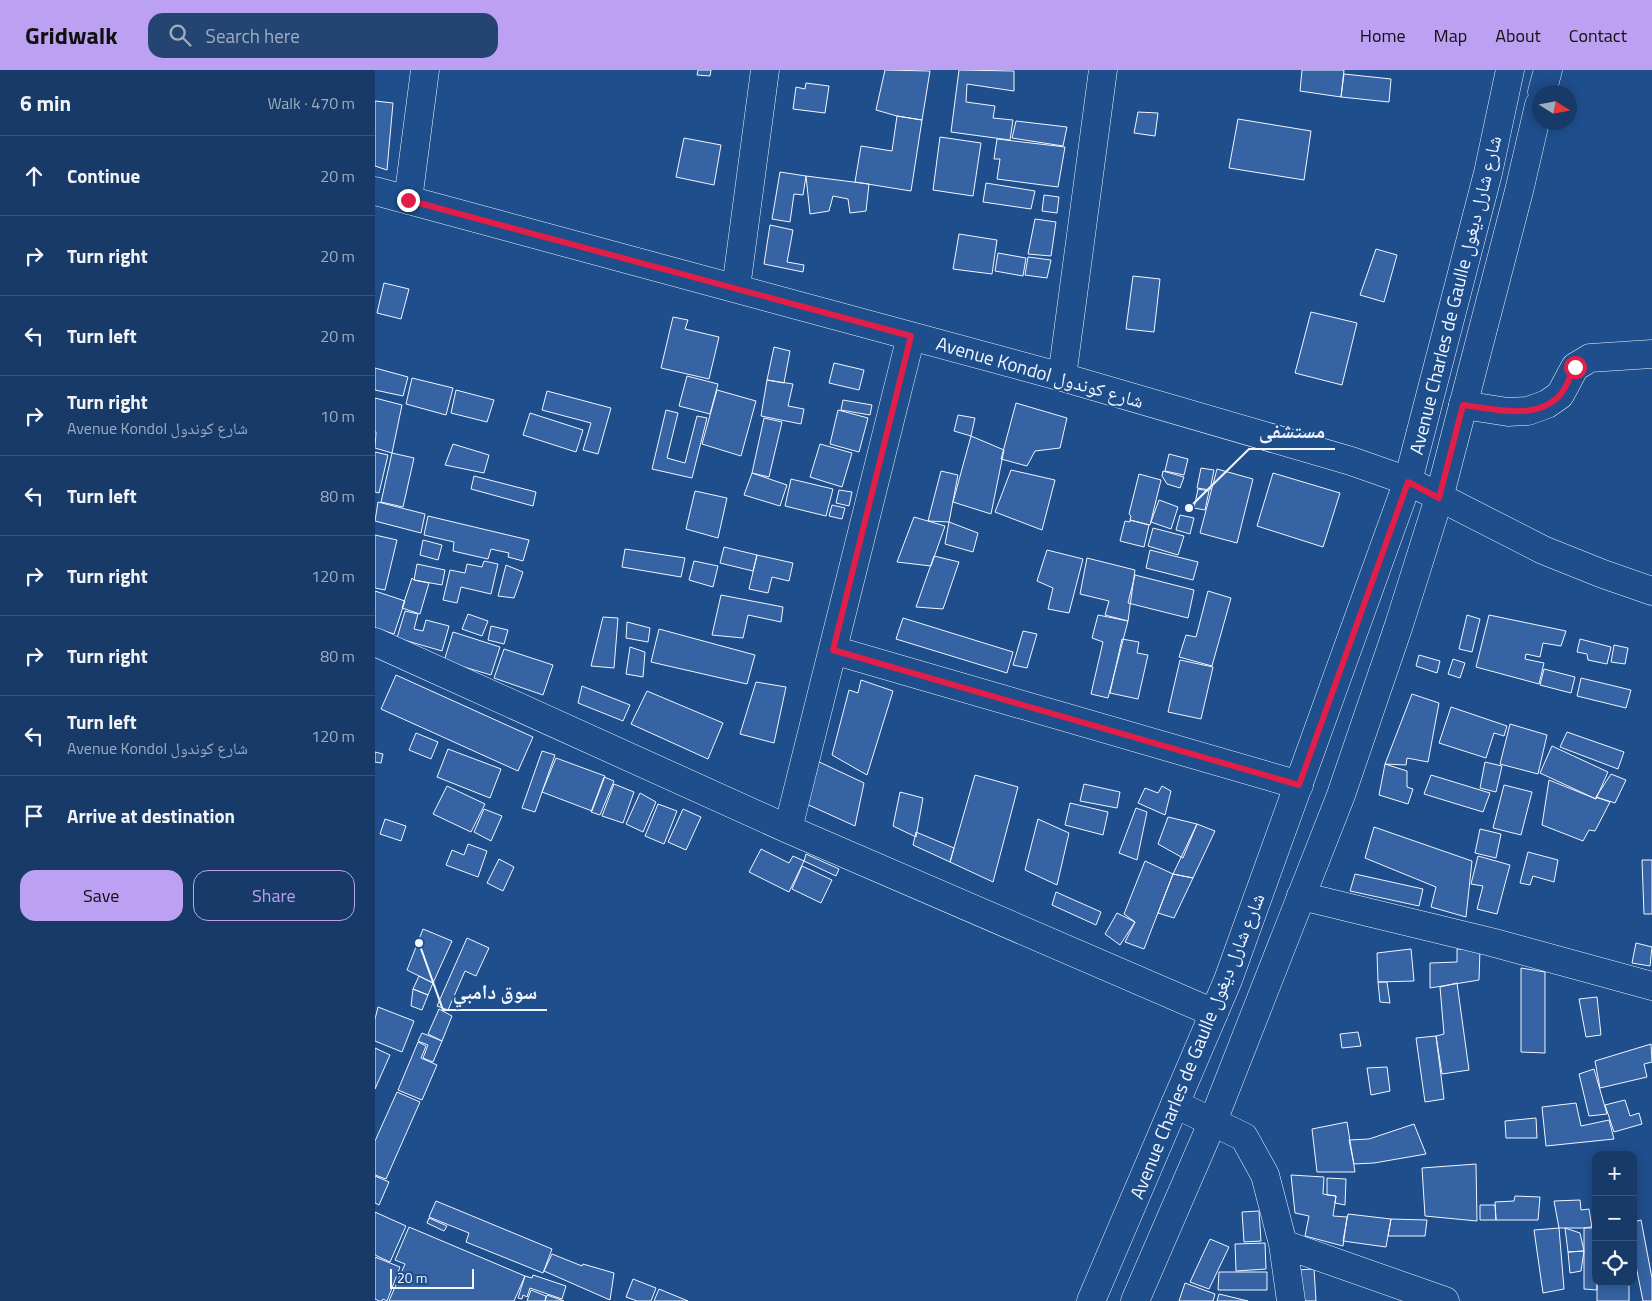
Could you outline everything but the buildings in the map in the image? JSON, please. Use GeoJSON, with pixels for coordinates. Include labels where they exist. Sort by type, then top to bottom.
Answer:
{"type":"FeatureCollection","features":[{"type":"Feature","properties":{"kind":"street"},"geometry":{"type":"LineString","coordinates":[[408,200],[425,70]]}},
{"type":"Feature","properties":{"kind":"street"},"geometry":{"type":"LineString","coordinates":[[736,288],[765,70]]}},
{"type":"Feature","properties":{"kind":"street"},"geometry":{"type":"LineString","coordinates":[[1062,377],[1103,70]]}},
{"type":"Feature","properties":{"kind":"street","name":"Avenue Charles de Gaulle شارع شارل ديغول"},"geometry":{"type":"LineString","coordinates":[[1091,1301],[1228,980],[1408,482],[1488,173],[1510,70]]}},
{"type":"Feature","properties":{"kind":"street"},"geometry":{"type":"LineString","coordinates":[[1544,85],[1548,70]]}},
{"type":"Feature","properties":{"kind":"street","name":"Avenue Charles de Gaulle شارع شارل ديغول"},"geometry":{"type":"LineString","coordinates":[[1135,1301],[1213,1121],[1341,795],[1402,616],[1439,498],[1533,130]]}},
{"type":"Feature","properties":{"kind":"street","name":"Avenue Kondol شارع كوندول"},"geometry":{"type":"LineString","coordinates":[[375,191],[1062,377],[1351,461],[1408,482],[1543,550],[1652,591]]}},
{"type":"Feature","properties":{"kind":"street"},"geometry":{"type":"LineString","coordinates":[[788,829],[911,336]]}},
{"type":"Feature","properties":{"kind":"street"},"geometry":{"type":"LineString","coordinates":[[1463,405],[1508,412],[1528,411],[1547,404],[1560,395],[1575,367],[1590,358],[1652,354]]}},
{"type":"Feature","properties":{"kind":"street"},"geometry":{"type":"LineString","coordinates":[[375,642],[788,829],[1214,1013]]}},
{"type":"Feature","properties":{"kind":"street"},"geometry":{"type":"LineString","coordinates":[[833,650],[1299,785]]}},
{"type":"Feature","properties":{"kind":"street"},"geometry":{"type":"LineString","coordinates":[[1301,896],[1491,942],[1652,986]]}},
{"type":"Feature","properties":{"kind":"street"},"geometry":{"type":"LineString","coordinates":[[1175,1104],[1244,1137],[1265,1175],[1283,1244],[1291,1301]]}},
{"type":"Feature","properties":{"kind":"street"},"geometry":{"type":"LineString","coordinates":[[1283,1244],[1445,1301]]}},
{"type":"Feature","properties":{"kind":"place","name":"مستشفى"},"geometry":{"type":"Point","coordinates":[1189,508]}},
{"type":"Feature","properties":{"kind":"place","name":"سوق دامبي"},"geometry":{"type":"Point","coordinates":[419,943]}},
{"type":"Feature","properties":{"kind":"route"},"geometry":{"type":"LineString","coordinates":[[408,200],[911,336],[833,650],[1299,785],[1408,482],[1439,498],[1463,405],[1508,412],[1528,411],[1547,404],[1560,395],[1575,367]]}}]}
